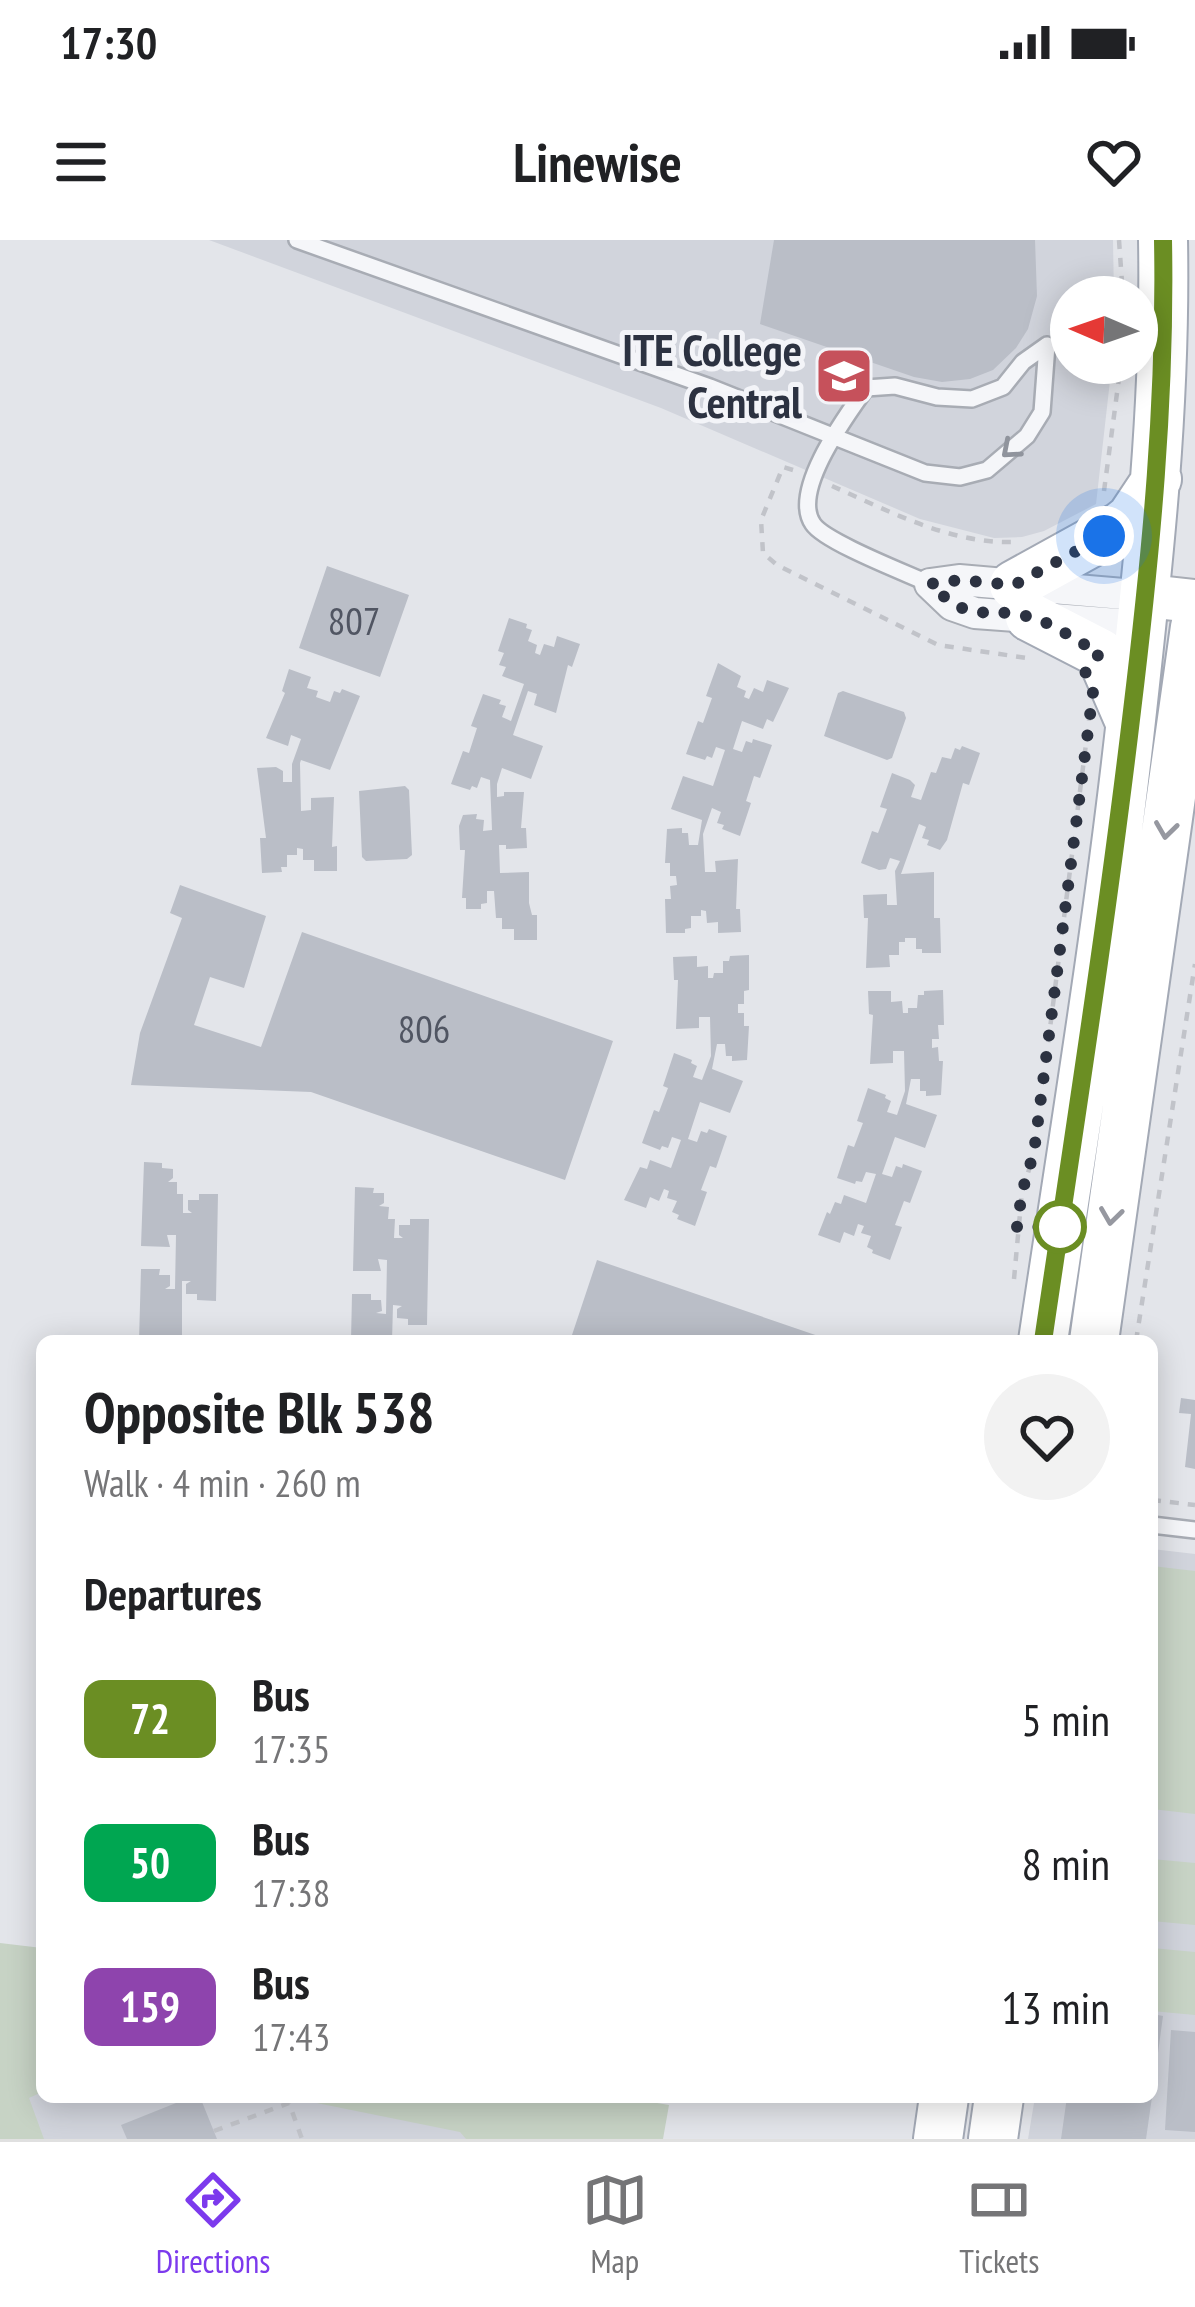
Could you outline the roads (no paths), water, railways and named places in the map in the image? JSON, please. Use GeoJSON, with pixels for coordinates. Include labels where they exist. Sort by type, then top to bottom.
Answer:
{"type":"FeatureCollection","features":[{"type":"Feature","properties":{"kind":"main road"},"geometry":{"type":"LineString","coordinates":[[1110,720],[1146,611],[1165,340],[1163,240]]}},
{"type":"Feature","properties":{"kind":"main road"},"geometry":{"type":"LineString","coordinates":[[1044,1335],[1121,827],[1100,653],[1024,601],[1121,526],[1157,479]]}},
{"type":"Feature","properties":{"kind":"main road"},"geometry":{"type":"LineString","coordinates":[[1146,611],[1195,602]]}},
{"type":"Feature","properties":{"kind":"main road"},"geometry":{"type":"LineString","coordinates":[[1095,1335],[1195,629],[1146,611]]}},
{"type":"Feature","properties":{"kind":"main road"},"geometry":{"type":"LineString","coordinates":[[938,2139],[943,2103]]}},
{"type":"Feature","properties":{"kind":"main road"},"geometry":{"type":"LineString","coordinates":[[993,2139],[998,2103]]}},
{"type":"Feature","properties":{"kind":"street"},"geometry":{"type":"LineString","coordinates":[[930,584],[959,580],[1024,601],[1146,611]]}},
{"type":"Feature","properties":{"kind":"lane"},"geometry":{"type":"LineString","coordinates":[[297,240],[710,387],[830,437],[926,473],[960,477],[987,470],[1027,436],[1042,412],[1047,346],[1023,362],[1003,387],[972,398],[937,397],[895,386],[866,388],[830,437],[806,504],[812,523],[826,536],[930,584]]}},
{"type":"Feature","properties":{"kind":"lane"},"geometry":{"type":"LineString","coordinates":[[1158,1526],[1195,1530]]}},
{"type":"Feature","properties":{"kind":"place","name":"ITE College Central"},"geometry":{"type":"Point","coordinates":[844,376]}}]}
